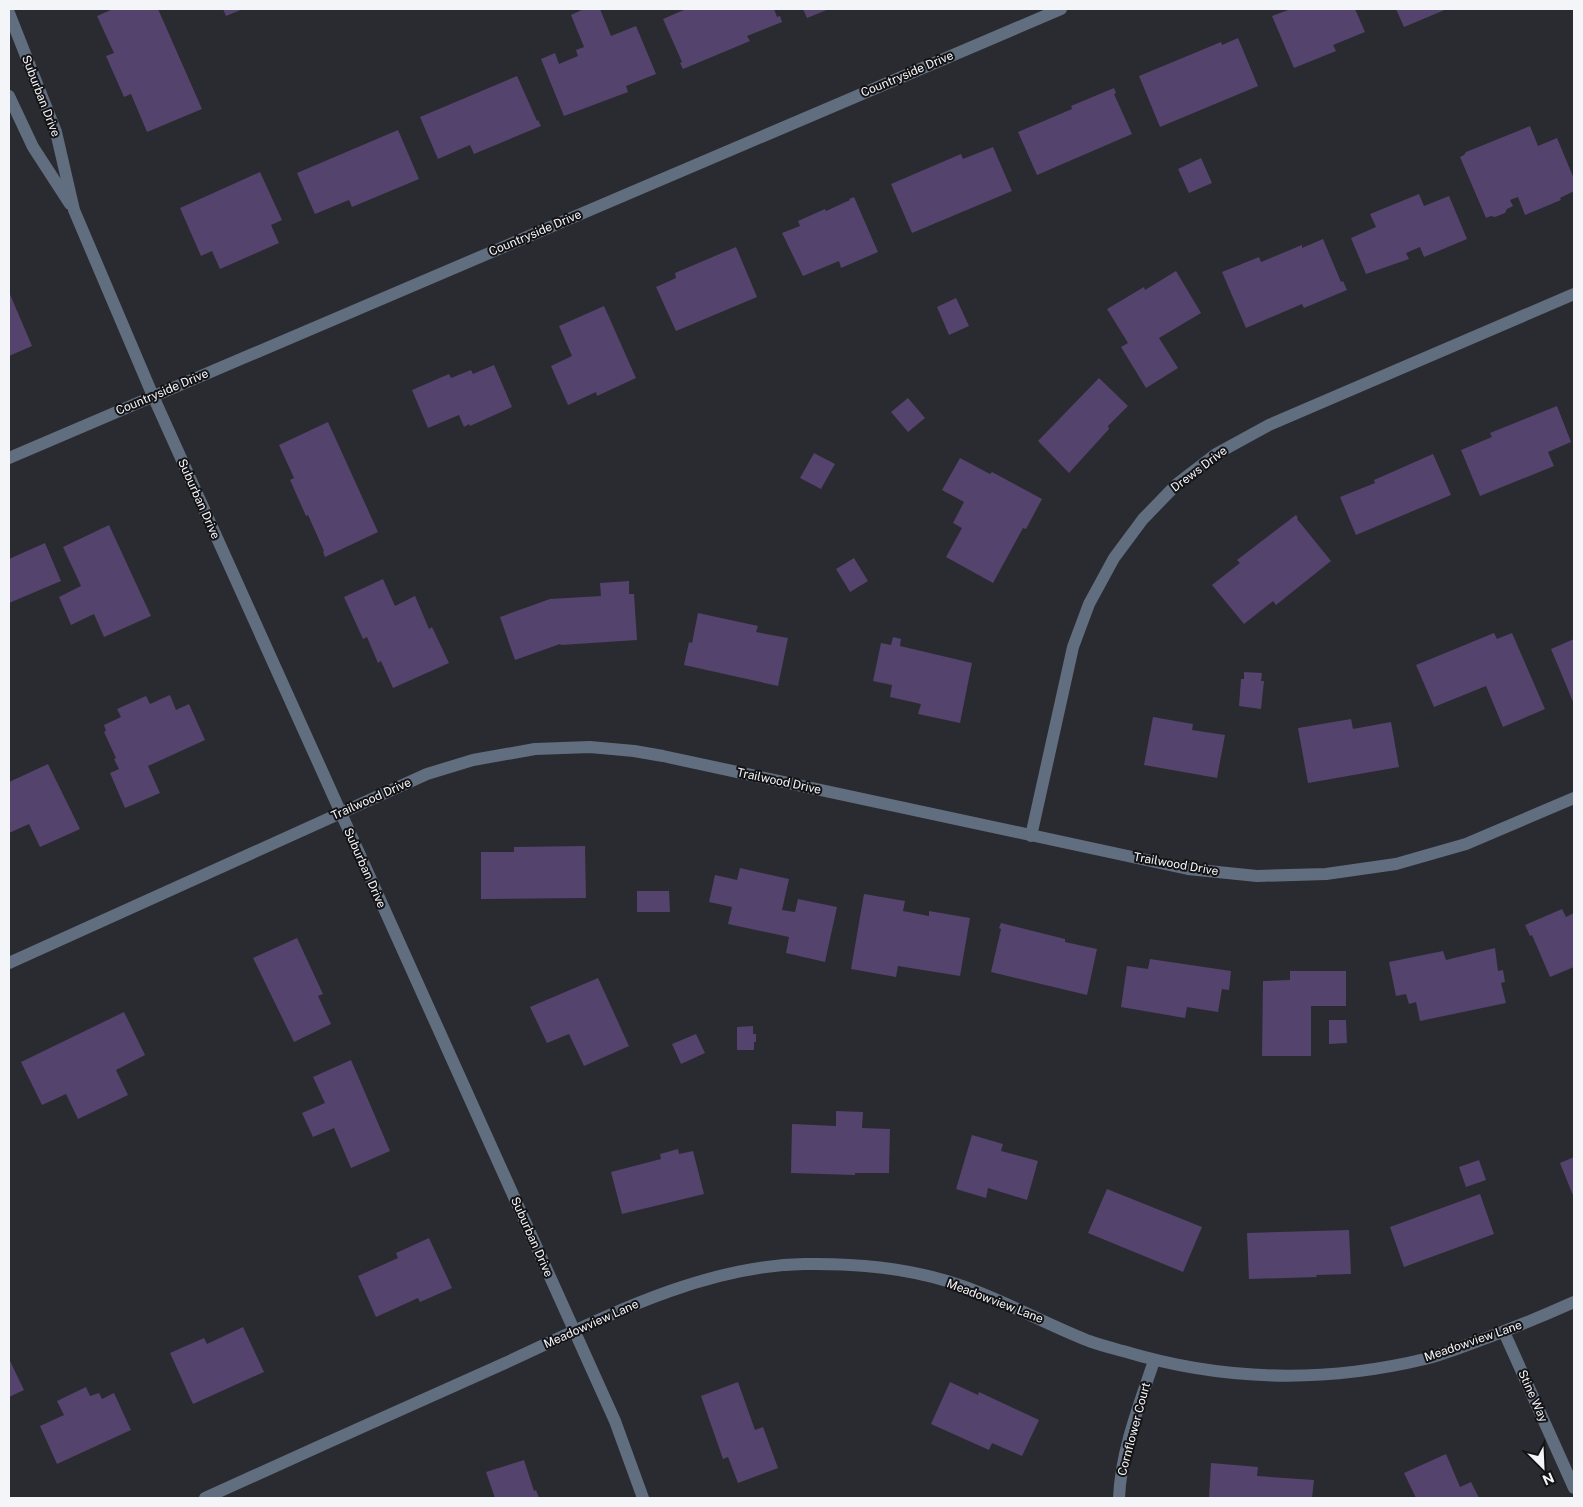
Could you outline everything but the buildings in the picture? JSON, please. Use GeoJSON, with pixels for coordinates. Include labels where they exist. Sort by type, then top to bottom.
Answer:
{"type":"FeatureCollection","features":[{"type":"Feature","properties":{"kind":"street","name":"Countryside Drive"},"geometry":{"type":"LineString","coordinates":[[9,458],[1061,9]]}},
{"type":"Feature","properties":{"kind":"street","name":"Suburban Drive"},"geometry":{"type":"LineString","coordinates":[[9,13],[56,132],[74,210],[152,396],[575,1331],[615,1421],[643,1498]]}},
{"type":"Feature","properties":{"kind":"street","name":"Suburban Drive"},"geometry":{"type":"LineString","coordinates":[[9,96],[33,147],[74,210]]}},
{"type":"Feature","properties":{"kind":"street","name":"Drews Drive"},"geometry":{"type":"LineString","coordinates":[[1031,836],[1073,647],[1089,604],[1114,558],[1143,519],[1177,484],[1216,454],[1269,424],[1574,294]]}},
{"type":"Feature","properties":{"kind":"street","name":"Trailwood Drive"},"geometry":{"type":"LineString","coordinates":[[9,963],[427,774],[473,760],[535,749],[590,747],[663,756],[1188,869],[1257,876],[1326,874],[1396,864],[1466,844],[1574,798]]}},
{"type":"Feature","properties":{"kind":"street","name":"Meadowview Lane"},"geometry":{"type":"LineString","coordinates":[[205,1498],[672,1289],[732,1272],[799,1264],[846,1264],[907,1272],[959,1285],[1014,1307],[1090,1342],[1154,1360],[1228,1373],[1286,1376],[1351,1373],[1427,1359],[1504,1332],[1574,1302]]}},
{"type":"Feature","properties":{"kind":"street","name":"Stine Way"},"geometry":{"type":"LineString","coordinates":[[1504,1332],[1574,1488]]}},
{"type":"Feature","properties":{"kind":"street","name":"Cornflower Court"},"geometry":{"type":"LineString","coordinates":[[1119,1498],[1120,1473],[1131,1430],[1154,1360]]}}]}
